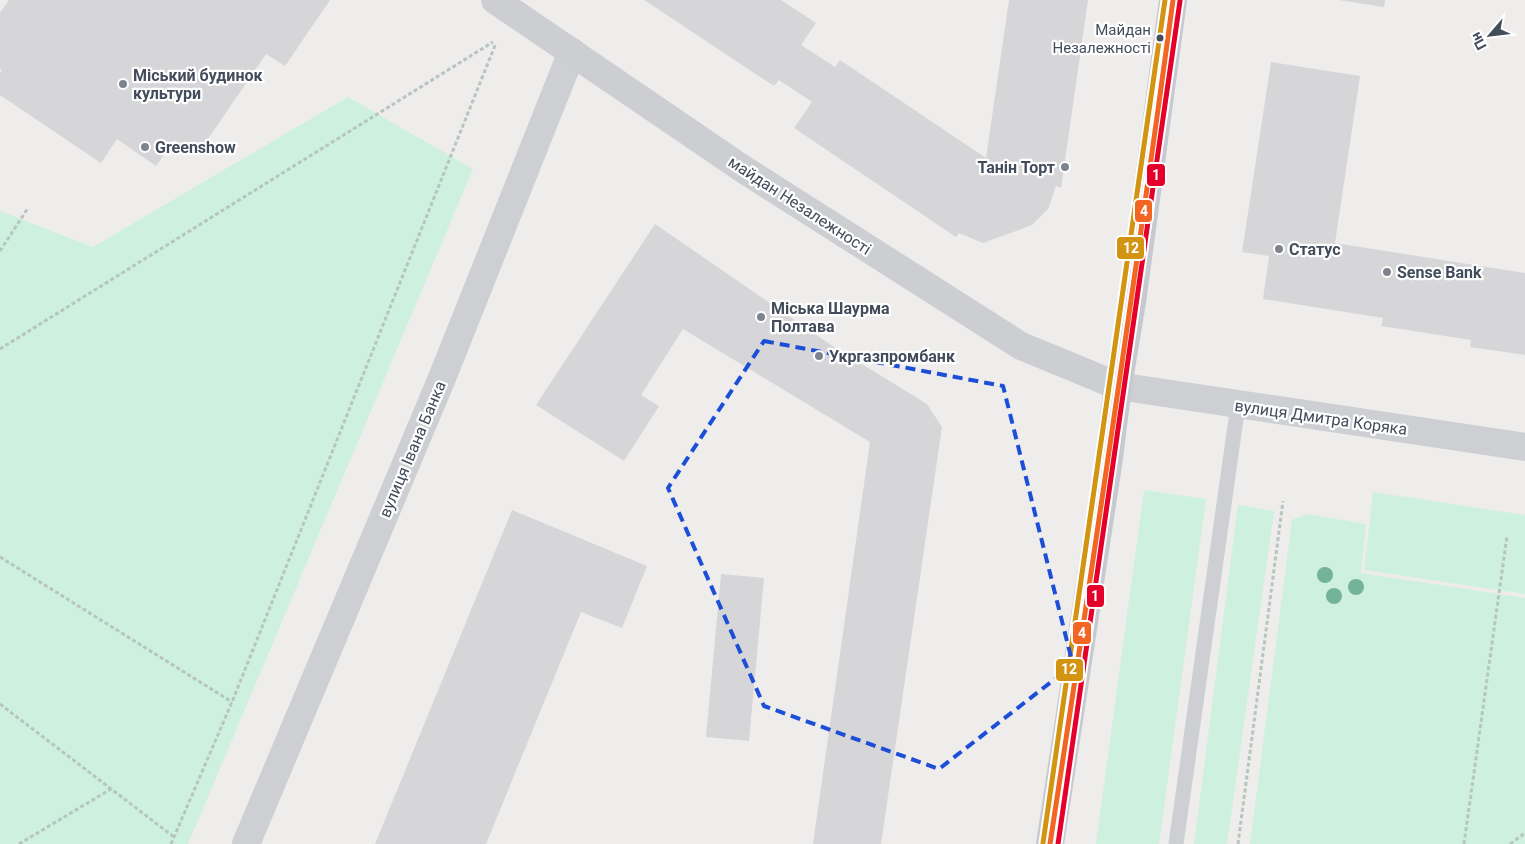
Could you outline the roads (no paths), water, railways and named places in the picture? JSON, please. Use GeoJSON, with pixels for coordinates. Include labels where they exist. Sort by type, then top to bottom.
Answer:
{"type":"FeatureCollection","features":[{"type":"Feature","properties":{"kind":"main road"},"geometry":{"type":"LineString","coordinates":[[1050,844],[1108,465],[1173,0]]}},
{"type":"Feature","properties":{"kind":"street","name":"майдан Незалежності"},"geometry":{"type":"LineString","coordinates":[[495,0],[743,169],[1021,346],[1118,386]]}},
{"type":"Feature","properties":{"kind":"street","name":"вулиця Івана Банка"},"geometry":{"type":"LineString","coordinates":[[246,844],[442,378],[572,52]]}},
{"type":"Feature","properties":{"kind":"street","name":"вулиця Дмитра Коряка"},"geometry":{"type":"LineString","coordinates":[[1118,386],[1525,447]]}},
{"type":"Feature","properties":{"kind":"lane"},"geometry":{"type":"LineString","coordinates":[[1176,844],[1238,404]]}},
{"type":"Feature","properties":{"kind":"place","name":"Майдан Незалежності"},"geometry":{"type":"Point","coordinates":[1160,38]}},
{"type":"Feature","properties":{"kind":"place","name":"Міський будинок культури"},"geometry":{"type":"Point","coordinates":[123,84]}},
{"type":"Feature","properties":{"kind":"place","name":"Greenshow"},"geometry":{"type":"Point","coordinates":[145,147]}},
{"type":"Feature","properties":{"kind":"place","name":"Танін Торт"},"geometry":{"type":"Point","coordinates":[1065,167]}},
{"type":"Feature","properties":{"kind":"place","name":"Статус"},"geometry":{"type":"Point","coordinates":[1279,249]}},
{"type":"Feature","properties":{"kind":"place","name":"Sense Bank"},"geometry":{"type":"Point","coordinates":[1387,272]}},
{"type":"Feature","properties":{"kind":"place","name":"Міська Шаурма Полтава"},"geometry":{"type":"Point","coordinates":[761,317]}},
{"type":"Feature","properties":{"kind":"place","name":"Укргазпромбанк"},"geometry":{"type":"Point","coordinates":[819,356]}}]}
